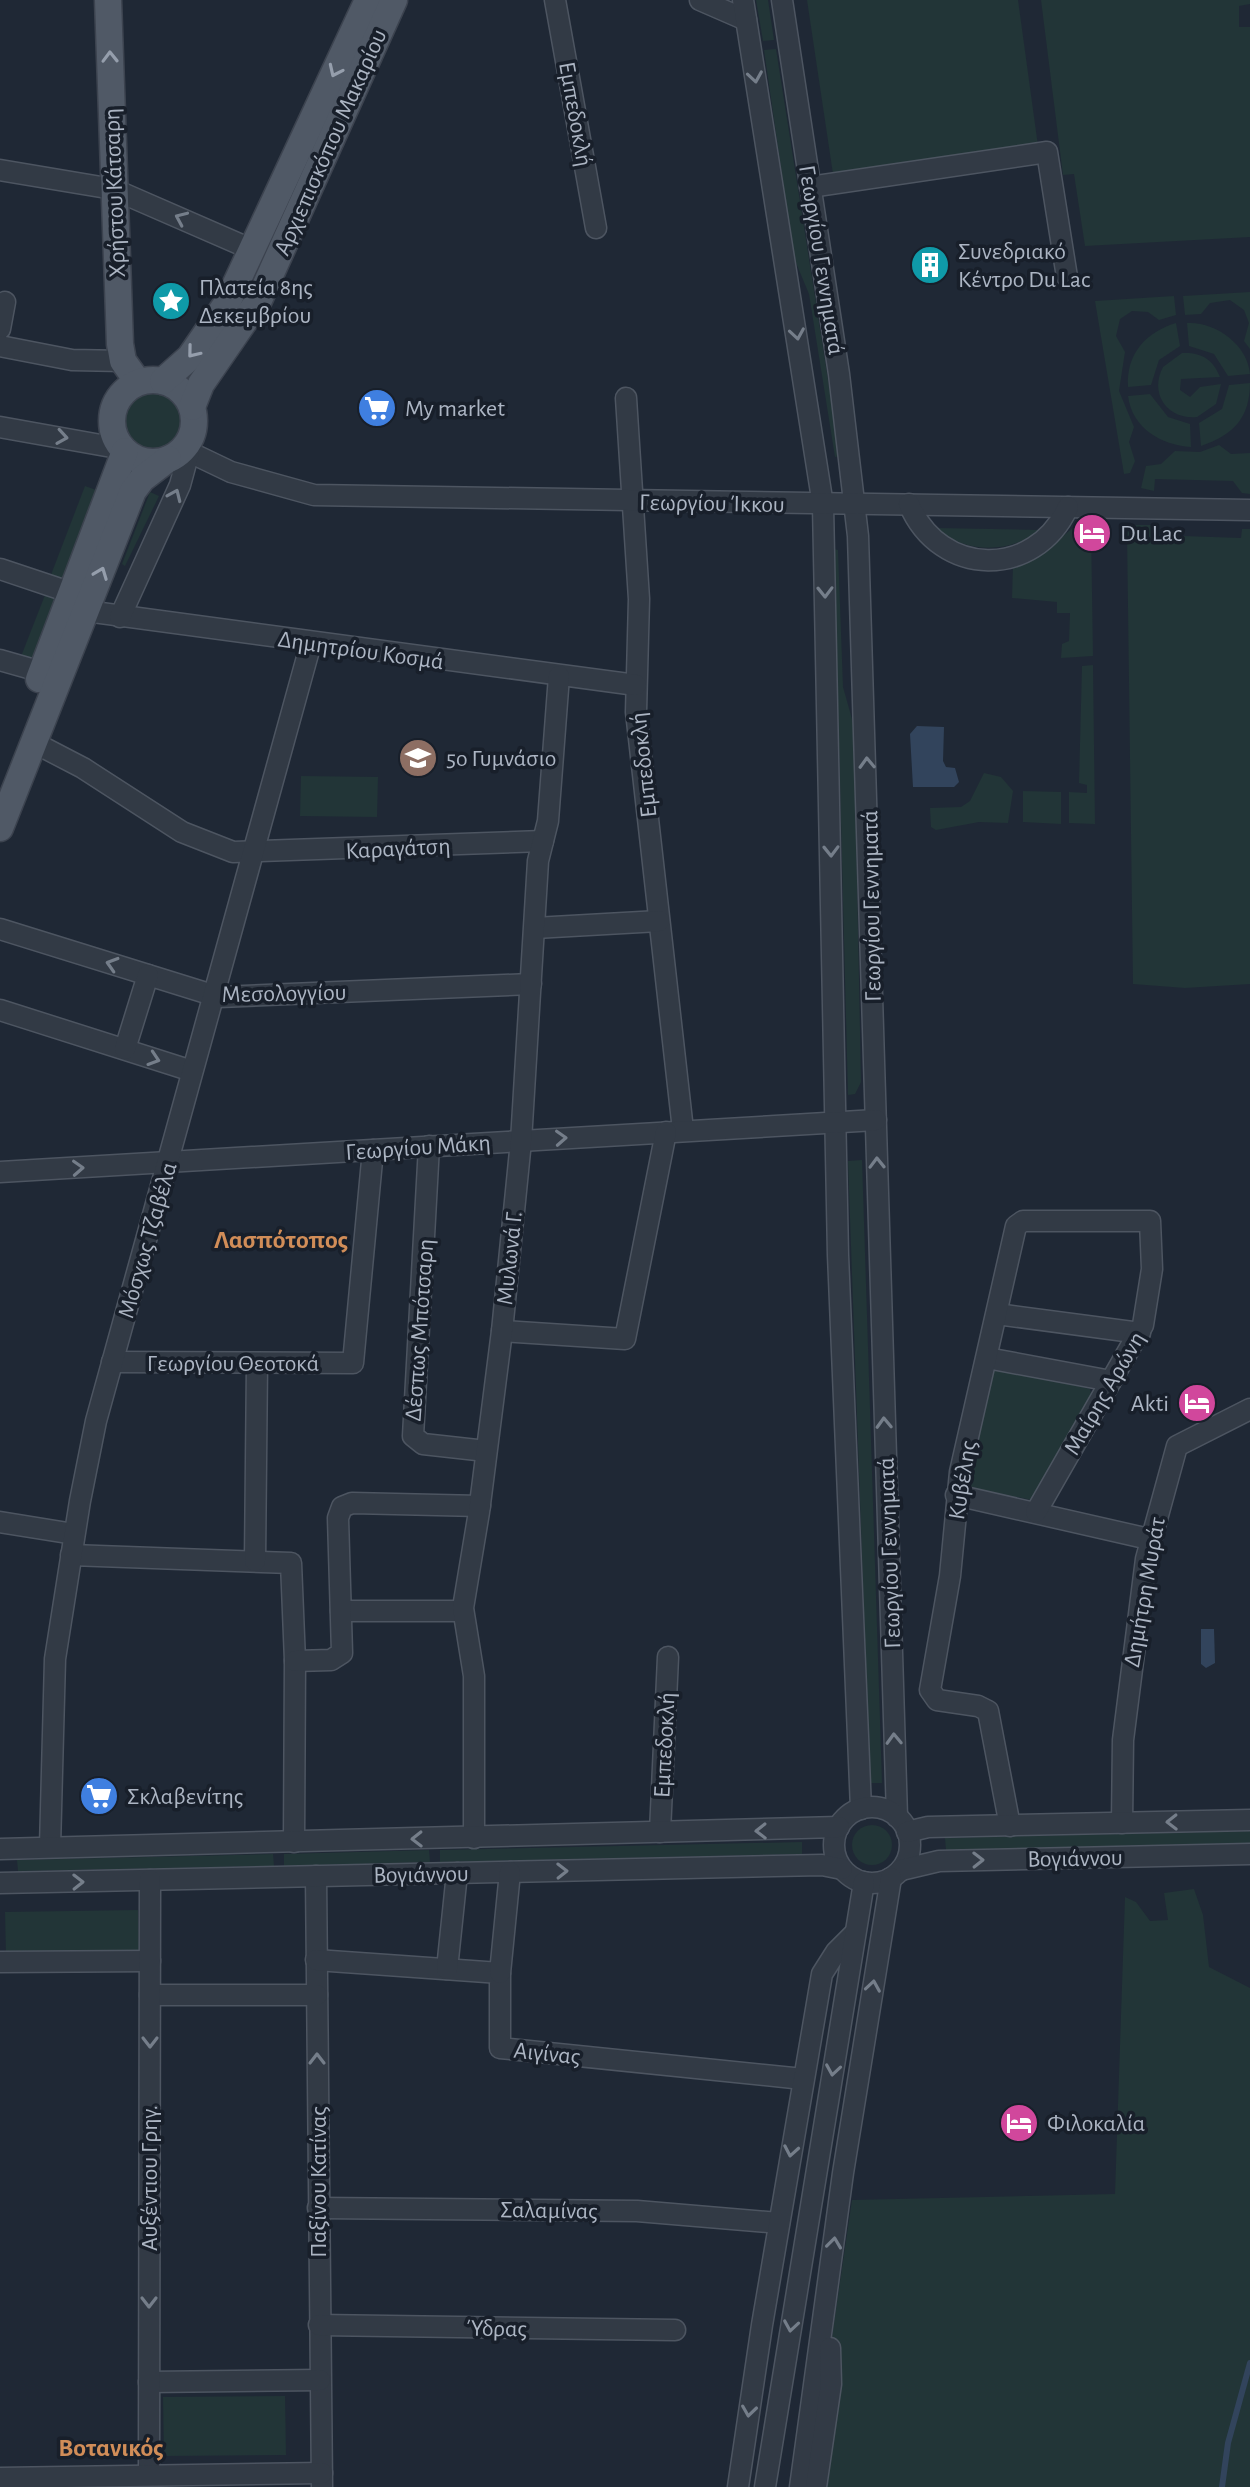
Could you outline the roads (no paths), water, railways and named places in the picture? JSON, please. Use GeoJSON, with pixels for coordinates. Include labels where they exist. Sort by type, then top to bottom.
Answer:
{"type":"FeatureCollection","features":[{"type":"Feature","properties":{"kind":"main road","name":"Χρήστου Κάτσαρη"},"geometry":{"type":"LineString","coordinates":[[108,0],[113,189],[141,374]]}},
{"type":"Feature","properties":{"kind":"main road","name":"Αρχιεπισκόπου Μακαρίου"},"geometry":{"type":"LineString","coordinates":[[141,374],[190,357],[211,328],[253,250],[368,0]]}},
{"type":"Feature","properties":{"kind":"main road","name":"Αρχιεπισκόπου Μακαρίου"},"geometry":{"type":"LineString","coordinates":[[192,407],[201,384],[259,300],[394,0]]}},
{"type":"Feature","properties":{"kind":"main road"},"geometry":{"type":"LineString","coordinates":[[0,779],[42,672],[133,491],[142,479],[180,453],[193,432],[192,407],[184,393],[141,374],[121,394],[112,413],[114,434],[124,450],[140,460],[180,453]]}},
{"type":"Feature","properties":{"kind":"main road"},"geometry":{"type":"LineString","coordinates":[[0,828],[33,742],[79,602],[124,450]]}},
{"type":"Feature","properties":{"kind":"street","name":"Εμπεδοκλή"},"geometry":{"type":"LineString","coordinates":[[555,0],[596,228]]}},
{"type":"Feature","properties":{"kind":"street"},"geometry":{"type":"LineString","coordinates":[[700,0],[744,10]]}},
{"type":"Feature","properties":{"kind":"street","name":"Γεωργίου Γεννηματά"},"geometry":{"type":"LineString","coordinates":[[782,0],[855,505],[868,791],[876,1120],[902,1824]]}},
{"type":"Feature","properties":{"kind":"street","name":"Γεωργίου Γεννηματά"},"geometry":{"type":"LineString","coordinates":[[744,10],[823,505],[835,1121],[861,1809]]}},
{"type":"Feature","properties":{"kind":"street"},"geometry":{"type":"LineString","coordinates":[[810,187],[1047,152],[1067,277]]}},
{"type":"Feature","properties":{"kind":"street"},"geometry":{"type":"LineString","coordinates":[[0,170],[113,189],[253,250]]}},
{"type":"Feature","properties":{"kind":"street"},"geometry":{"type":"LineString","coordinates":[[0,329],[5,302]]}},
{"type":"Feature","properties":{"kind":"street"},"geometry":{"type":"LineString","coordinates":[[0,346],[141,374]]}},
{"type":"Feature","properties":{"kind":"street","name":"Εμπεδοκλή"},"geometry":{"type":"LineString","coordinates":[[502,1331],[625,1339],[674,1131],[659,921],[636,685],[639,599],[636,502],[626,398]]}},
{"type":"Feature","properties":{"kind":"street"},"geometry":{"type":"LineString","coordinates":[[0,427],[124,450]]}},
{"type":"Feature","properties":{"kind":"street"},"geometry":{"type":"LineString","coordinates":[[120,617],[180,485],[180,453]]}},
{"type":"Feature","properties":{"kind":"street","name":"Γεωργίου Ίκκου"},"geometry":{"type":"LineString","coordinates":[[180,453],[231,472],[314,495],[1250,510]]}},
{"type":"Feature","properties":{"kind":"street"},"geometry":{"type":"LineString","coordinates":[[909,504],[922,526],[944,548],[987,560],[1015,557],[1038,547],[1056,529],[1068,507]]}},
{"type":"Feature","properties":{"kind":"street","name":"Δημητρίου Κοσμά"},"geometry":{"type":"LineString","coordinates":[[0,569],[120,617],[636,685]]}},
{"type":"Feature","properties":{"kind":"street","name":"Μόσχως Τζαβέλα"},"geometry":{"type":"LineString","coordinates":[[50,1847],[54,1675],[74,1534],[96,1421],[311,643]]}},
{"type":"Feature","properties":{"kind":"street"},"geometry":{"type":"LineString","coordinates":[[0,660],[42,672]]}},
{"type":"Feature","properties":{"kind":"street","name":"Μυλωνά Γ."},"geometry":{"type":"LineString","coordinates":[[474,1838],[474,1676],[463,1611],[465,1580],[480,1506],[502,1331],[521,1141],[538,861],[543,841],[559,676]]}},
{"type":"Feature","properties":{"kind":"street","name":"Καραγάτση"},"geometry":{"type":"LineString","coordinates":[[33,742],[83,768],[192,837],[225,850],[252,854],[543,841]]}},
{"type":"Feature","properties":{"kind":"street"},"geometry":{"type":"LineString","coordinates":[[535,928],[659,921]]}},
{"type":"Feature","properties":{"kind":"street","name":"Μεσολογγίου"},"geometry":{"type":"LineString","coordinates":[[0,929],[213,996],[531,984]]}},
{"type":"Feature","properties":{"kind":"street"},"geometry":{"type":"LineString","coordinates":[[125,1049],[148,975]]}},
{"type":"Feature","properties":{"kind":"street"},"geometry":{"type":"LineString","coordinates":[[0,1010],[192,1071]]}},
{"type":"Feature","properties":{"kind":"street","name":"Γεωργίου Μάκη"},"geometry":{"type":"LineString","coordinates":[[0,1172],[876,1120]]}},
{"type":"Feature","properties":{"kind":"street","name":"Δέσπως Μπότσαρη"},"geometry":{"type":"LineString","coordinates":[[429,1146],[413,1436],[423,1444],[486,1451]]}},
{"type":"Feature","properties":{"kind":"street","name":"Γεωργίου Θεοτοκά"},"geometry":{"type":"LineString","coordinates":[[112,1362],[353,1363],[373,1150]]}},
{"type":"Feature","properties":{"kind":"street","name":"Κυβέλης"},"geometry":{"type":"LineString","coordinates":[[1010,1826],[988,1711],[978,1706],[937,1700],[930,1694],[950,1576],[956,1495],[997,1314],[1019,1223],[1150,1221]]}},
{"type":"Feature","properties":{"kind":"street","name":"Μαίρης Αρώνη"},"geometry":{"type":"LineString","coordinates":[[1036,1512],[1140,1333],[1151,1285],[1150,1221]]}},
{"type":"Feature","properties":{"kind":"street"},"geometry":{"type":"LineString","coordinates":[[997,1314],[1140,1333]]}},
{"type":"Feature","properties":{"kind":"street"},"geometry":{"type":"LineString","coordinates":[[987,1358],[1111,1381]]}},
{"type":"Feature","properties":{"kind":"street"},"geometry":{"type":"LineString","coordinates":[[255,1561],[257,1363]]}},
{"type":"Feature","properties":{"kind":"street","name":"Δημήτρη Μυράτ"},"geometry":{"type":"LineString","coordinates":[[1122,1823],[1123,1740],[1149,1539],[1177,1446],[1250,1409]]}},
{"type":"Feature","properties":{"kind":"street"},"geometry":{"type":"LineString","coordinates":[[956,1495],[1149,1539]]}},
{"type":"Feature","properties":{"kind":"street"},"geometry":{"type":"LineString","coordinates":[[295,1661],[331,1660],[341,1656],[338,1518],[342,1507],[352,1503],[480,1506]]}},
{"type":"Feature","properties":{"kind":"street"},"geometry":{"type":"LineString","coordinates":[[0,1522],[74,1534]]}},
{"type":"Feature","properties":{"kind":"street"},"geometry":{"type":"LineString","coordinates":[[71,1555],[291,1563],[295,1661],[294,1842]]}},
{"type":"Feature","properties":{"kind":"street"},"geometry":{"type":"LineString","coordinates":[[341,1611],[463,1611]]}},
{"type":"Feature","properties":{"kind":"street","name":"Εμπεδοκλή"},"geometry":{"type":"LineString","coordinates":[[660,1832],[668,1657]]}},
{"type":"Feature","properties":{"kind":"street","name":"Βογιάννου"},"geometry":{"type":"LineString","coordinates":[[861,1809],[881,1808],[902,1824],[928,1827],[1250,1820]]}},
{"type":"Feature","properties":{"kind":"street"},"geometry":{"type":"LineString","coordinates":[[842,1869],[834,1848],[839,1827],[861,1809]]}},
{"type":"Feature","properties":{"kind":"street"},"geometry":{"type":"LineString","coordinates":[[800,2487],[843,2173],[896,1874],[910,1852],[902,1824]]}},
{"type":"Feature","properties":{"kind":"street","name":"Βογιάννου"},"geometry":{"type":"LineString","coordinates":[[0,1849],[839,1827]]}},
{"type":"Feature","properties":{"kind":"street","name":"Βογιάννου"},"geometry":{"type":"LineString","coordinates":[[0,1883],[822,1865],[842,1869],[864,1882],[939,1861],[1250,1854]]}},
{"type":"Feature","properties":{"kind":"street"},"geometry":{"type":"LineString","coordinates":[[316,1960],[500,1973],[510,1872]]}},
{"type":"Feature","properties":{"kind":"street"},"geometry":{"type":"LineString","coordinates":[[447,1969],[457,1873]]}},
{"type":"Feature","properties":{"kind":"street","name":"Παξίνου Κατίνας"},"geometry":{"type":"LineString","coordinates":[[316,1876],[322,2480]]}},
{"type":"Feature","properties":{"kind":"street","name":"Αυξέντιου Γρηγ."},"geometry":{"type":"LineString","coordinates":[[149,2475],[150,1880]]}},
{"type":"Feature","properties":{"kind":"street"},"geometry":{"type":"LineString","coordinates":[[765,2487],[864,1882]]}},
{"type":"Feature","properties":{"kind":"street"},"geometry":{"type":"LineString","coordinates":[[738,2487],[822,1974],[836,1952],[855,1933]]}},
{"type":"Feature","properties":{"kind":"street"},"geometry":{"type":"LineString","coordinates":[[0,1962],[150,1961]]}},
{"type":"Feature","properties":{"kind":"street","name":"Αιγίνας"},"geometry":{"type":"LineString","coordinates":[[500,1973],[500,2048],[803,2079]]}},
{"type":"Feature","properties":{"kind":"street"},"geometry":{"type":"LineString","coordinates":[[150,1995],[317,1995]]}},
{"type":"Feature","properties":{"kind":"street","name":"Σαλαμίνας"},"geometry":{"type":"LineString","coordinates":[[318,2208],[675,2213],[779,2223]]}},
{"type":"Feature","properties":{"kind":"street"},"geometry":{"type":"LineString","coordinates":[[816,2487],[831,2384],[828,2289]]}},
{"type":"Feature","properties":{"kind":"street","name":"Ύδρας"},"geometry":{"type":"LineString","coordinates":[[319,2325],[675,2330]]}},
{"type":"Feature","properties":{"kind":"street"},"geometry":{"type":"LineString","coordinates":[[149,2382],[320,2380]]}},
{"type":"Feature","properties":{"kind":"street"},"geometry":{"type":"LineString","coordinates":[[0,2478],[149,2475],[322,2480]]}},
{"type":"Feature","properties":{"kind":"water"},"geometry":{"type":"Polygon","coordinates":[[[917,726],[944,727],[943,761],[946,767],[955,768],[959,782],[954,787],[913,787],[910,734],[917,726]]]}},
{"type":"Feature","properties":{"kind":"water"},"geometry":{"type":"Polygon","coordinates":[[[1201,1629],[1214,1629],[1215,1663],[1206,1668],[1201,1664],[1201,1629]]]}},
{"type":"Feature","properties":{"kind":"waterway"},"geometry":{"type":"LineString","coordinates":[[1222,2487],[1228,2443],[1250,2363]]}},
{"type":"Feature","properties":{"kind":"place","name":"Συνεδριακό Κέντρο Du Lac"},"geometry":{"type":"Point","coordinates":[930,265]}},
{"type":"Feature","properties":{"kind":"place","name":"Πλατεία 8ης Δεκεμβρίου"},"geometry":{"type":"Point","coordinates":[171,301]}},
{"type":"Feature","properties":{"kind":"place","name":"My market"},"geometry":{"type":"Point","coordinates":[377,408]}},
{"type":"Feature","properties":{"kind":"place","name":"Du Lac"},"geometry":{"type":"Point","coordinates":[1092,533]}},
{"type":"Feature","properties":{"kind":"place","name":"5ο Γυμνάσιο"},"geometry":{"type":"Point","coordinates":[418,758]}},
{"type":"Feature","properties":{"kind":"place","name":"Akti"},"geometry":{"type":"Point","coordinates":[1197,1403]}},
{"type":"Feature","properties":{"kind":"place","name":"Σκλαβενίτης"},"geometry":{"type":"Point","coordinates":[99,1796]}},
{"type":"Feature","properties":{"kind":"place","name":"Φιλοκαλία"},"geometry":{"type":"Point","coordinates":[1019,2123]}},
{"type":"Feature","properties":{"kind":"district","name":"Λασπότοπος"},"geometry":{"type":"Point","coordinates":[281,1239]}},
{"type":"Feature","properties":{"kind":"district","name":"Βοτανικός"},"geometry":{"type":"Point","coordinates":[111,2447]}}]}
